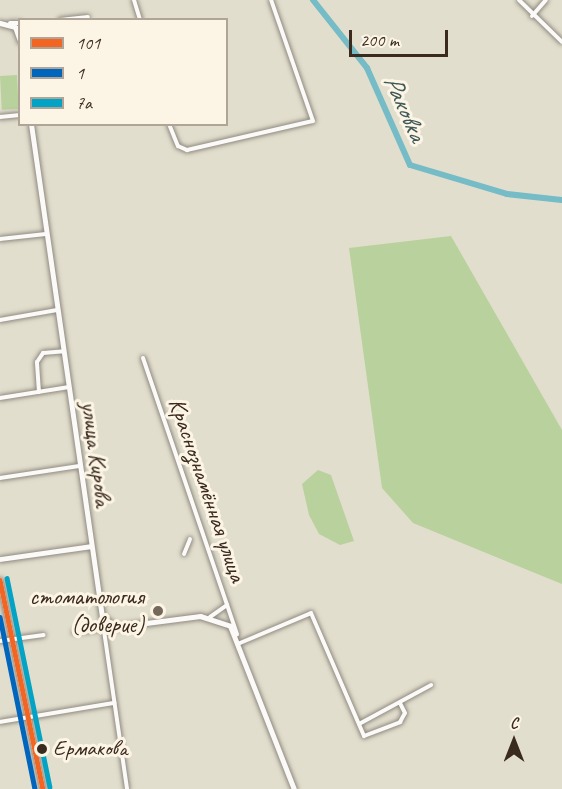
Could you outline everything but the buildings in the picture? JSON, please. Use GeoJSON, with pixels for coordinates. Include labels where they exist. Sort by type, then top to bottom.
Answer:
{"type":"FeatureCollection","features":[{"type":"Feature","properties":{"kind":"highway"},"geometry":{"type":"LineString","coordinates":[[0,23],[10,23],[18,37]]}},
{"type":"Feature","properties":{"kind":"highway","name":"улица Кирова"},"geometry":{"type":"LineString","coordinates":[[31,126],[102,616]]}},
{"type":"Feature","properties":{"kind":"highway"},"geometry":{"type":"LineString","coordinates":[[0,559],[91,546]]}},
{"type":"Feature","properties":{"kind":"highway"},"geometry":{"type":"LineString","coordinates":[[102,616],[115,627],[210,617]]}},
{"type":"Feature","properties":{"kind":"highway","name":"Краснознамённая улица"},"geometry":{"type":"LineString","coordinates":[[210,617],[230,626],[237,634],[294,789]]}},
{"type":"Feature","properties":{"kind":"main road"},"geometry":{"type":"LineString","coordinates":[[0,580],[42,789]]}},
{"type":"Feature","properties":{"kind":"street"},"geometry":{"type":"LineString","coordinates":[[134,0],[139,18]]}},
{"type":"Feature","properties":{"kind":"street"},"geometry":{"type":"LineString","coordinates":[[170,126],[178,146],[187,150],[313,120],[271,0]]}},
{"type":"Feature","properties":{"kind":"street"},"geometry":{"type":"LineString","coordinates":[[519,0],[538,22],[562,42]]}},
{"type":"Feature","properties":{"kind":"street"},"geometry":{"type":"LineString","coordinates":[[532,16],[546,0]]}},
{"type":"Feature","properties":{"kind":"street"},"geometry":{"type":"LineString","coordinates":[[74,18],[88,16]]}},
{"type":"Feature","properties":{"kind":"street"},"geometry":{"type":"LineString","coordinates":[[10,23],[18,23]]}},
{"type":"Feature","properties":{"kind":"street"},"geometry":{"type":"LineString","coordinates":[[0,117],[18,115]]}},
{"type":"Feature","properties":{"kind":"street"},"geometry":{"type":"LineString","coordinates":[[0,239],[46,234]]}},
{"type":"Feature","properties":{"kind":"street"},"geometry":{"type":"LineString","coordinates":[[0,320],[57,310]]}},
{"type":"Feature","properties":{"kind":"street"},"geometry":{"type":"LineString","coordinates":[[39,392],[37,362],[43,353],[64,351]]}},
{"type":"Feature","properties":{"kind":"street","name":"Краснознамённая улица"},"geometry":{"type":"LineString","coordinates":[[143,358],[237,634]]}},
{"type":"Feature","properties":{"kind":"street"},"geometry":{"type":"LineString","coordinates":[[0,398],[69,387]]}},
{"type":"Feature","properties":{"kind":"street"},"geometry":{"type":"LineString","coordinates":[[0,478],[79,466]]}},
{"type":"Feature","properties":{"kind":"street"},"geometry":{"type":"LineString","coordinates":[[184,554],[190,539]]}},
{"type":"Feature","properties":{"kind":"street"},"geometry":{"type":"LineString","coordinates":[[210,617],[227,605]]}},
{"type":"Feature","properties":{"kind":"street"},"geometry":{"type":"LineString","coordinates":[[240,643],[311,613],[364,736],[376,735],[404,717],[400,703]]}},
{"type":"Feature","properties":{"kind":"street","name":"улица Кирова"},"geometry":{"type":"LineString","coordinates":[[102,616],[127,789]]}},
{"type":"Feature","properties":{"kind":"street"},"geometry":{"type":"LineString","coordinates":[[74,632],[115,627]]}},
{"type":"Feature","properties":{"kind":"street"},"geometry":{"type":"LineString","coordinates":[[0,641],[44,635]]}},
{"type":"Feature","properties":{"kind":"street"},"geometry":{"type":"LineString","coordinates":[[359,724],[431,685]]}},
{"type":"Feature","properties":{"kind":"street"},"geometry":{"type":"LineString","coordinates":[[0,722],[29,718],[51,709],[114,703]]}},
{"type":"Feature","properties":{"kind":"green space"},"geometry":{"type":"Polygon","coordinates":[[[17,75],[18,109],[2,110],[0,76],[17,75]]]}},
{"type":"Feature","properties":{"kind":"green space"},"geometry":{"type":"Polygon","coordinates":[[[451,236],[562,430],[562,584],[413,523],[382,488],[349,248],[451,236]]]}},
{"type":"Feature","properties":{"kind":"green space"},"geometry":{"type":"Polygon","coordinates":[[[318,470],[331,475],[354,541],[340,545],[319,534],[309,515],[302,484],[318,470]]]}},
{"type":"Feature","properties":{"kind":"waterway","name":"Раковка"},"geometry":{"type":"LineString","coordinates":[[313,0],[367,68],[410,165],[507,194],[562,200]]}},
{"type":"Feature","properties":{"kind":"transit line","name":"7а"},"geometry":{"type":"LineString","coordinates":[[7,578],[50,787]]}},
{"type":"Feature","properties":{"kind":"transit line","name":"101"},"geometry":{"type":"LineString","coordinates":[[0,580],[43,789]]}},
{"type":"Feature","properties":{"kind":"transit line","name":"1"},"geometry":{"type":"LineString","coordinates":[[0,617],[35,789]]}},
{"type":"Feature","properties":{"kind":"place","name":"стоматология (доверие)"},"geometry":{"type":"Point","coordinates":[158,611]}},
{"type":"Feature","properties":{"kind":"place","name":"Ермакова"},"geometry":{"type":"Point","coordinates":[42,749]}}]}
